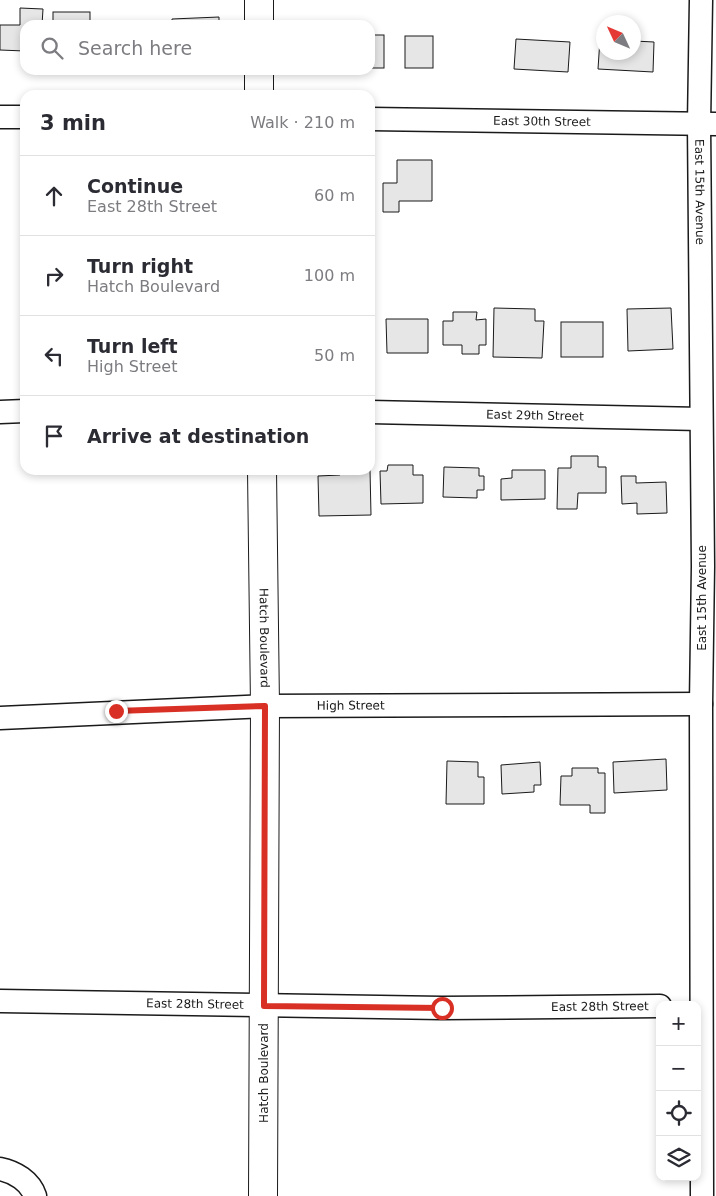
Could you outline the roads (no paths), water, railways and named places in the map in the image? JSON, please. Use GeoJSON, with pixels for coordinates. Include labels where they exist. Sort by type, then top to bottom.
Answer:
{"type":"FeatureCollection","features":[{"type":"Feature","properties":{"kind":"main road"},"geometry":{"type":"LineString","coordinates":[[258,0],[259,20]]}},
{"type":"Feature","properties":{"kind":"main road"},"geometry":{"type":"LineString","coordinates":[[259,75],[259,90]]}},
{"type":"Feature","properties":{"kind":"main road","name":"Hatch Boulevard"},"geometry":{"type":"LineString","coordinates":[[262,475],[265,706],[264,1196]]}},
{"type":"Feature","properties":{"kind":"street","name":"East 15th Avenue"},"geometry":{"type":"LineString","coordinates":[[701,0],[708,124],[701,419],[709,566],[701,704],[705,1006],[702,1196]]}},
{"type":"Feature","properties":{"kind":"street"},"geometry":{"type":"LineString","coordinates":[[0,117],[20,117]]}},
{"type":"Feature","properties":{"kind":"street","name":"East 30th Street"},"geometry":{"type":"LineString","coordinates":[[375,119],[708,124]]}},
{"type":"Feature","properties":{"kind":"street"},"geometry":{"type":"LineString","coordinates":[[0,412],[20,412]]}},
{"type":"Feature","properties":{"kind":"street","name":"East 29th Street"},"geometry":{"type":"LineString","coordinates":[[375,412],[701,419]]}},
{"type":"Feature","properties":{"kind":"street","name":"High Street"},"geometry":{"type":"LineString","coordinates":[[0,718],[265,706],[701,704]]}},
{"type":"Feature","properties":{"kind":"street","name":"East 28th Street"},"geometry":{"type":"LineString","coordinates":[[0,1001],[442,1008],[656,1006]]}},
{"type":"Feature","properties":{"kind":"street"},"geometry":{"type":"LineString","coordinates":[[0,1168],[18,1175],[32,1187],[35,1196]]}}]}
